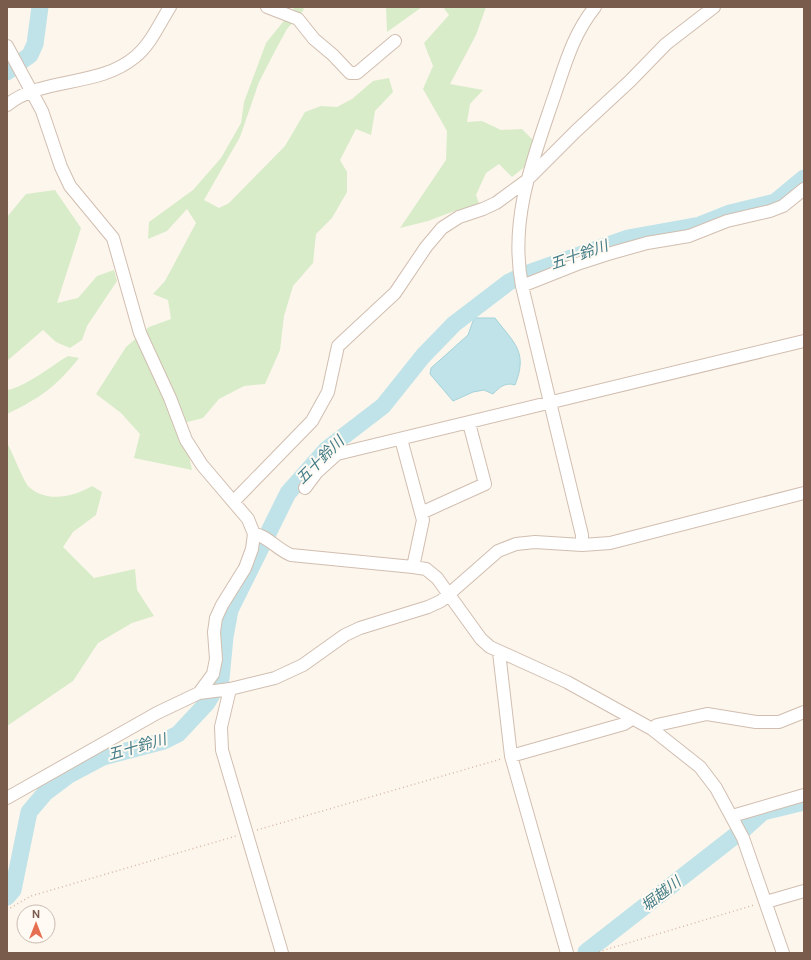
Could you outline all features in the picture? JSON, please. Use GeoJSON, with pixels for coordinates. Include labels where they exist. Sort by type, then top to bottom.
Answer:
{"type":"FeatureCollection","features":[{"type":"Feature","properties":{"kind":"street"},"geometry":{"type":"LineString","coordinates":[[267,7],[298,19],[314,39],[333,55],[350,73],[356,73],[395,42]]}},
{"type":"Feature","properties":{"kind":"street"},"geometry":{"type":"LineString","coordinates":[[582,545],[582,535],[549,403],[521,280],[519,241],[526,181],[569,51],[583,22],[595,7]]}},
{"type":"Feature","properties":{"kind":"street"},"geometry":{"type":"LineString","coordinates":[[234,501],[312,420],[328,392],[338,346],[395,293],[426,247],[442,228],[459,217],[496,203],[526,181],[576,130],[630,81],[666,44],[714,7]]}},
{"type":"Feature","properties":{"kind":"street"},"geometry":{"type":"LineString","coordinates":[[7,105],[30,91],[101,75],[120,68],[136,57],[149,42],[167,8]]}},
{"type":"Feature","properties":{"kind":"street"},"geometry":{"type":"LineString","coordinates":[[7,46],[42,111],[61,167],[70,186],[113,238],[140,333],[170,398],[186,440],[202,465],[234,501],[262,537],[291,555],[426,569],[437,578],[481,639],[499,652],[567,682],[652,729],[700,767],[716,788],[741,833],[783,953]]}},
{"type":"Feature","properties":{"kind":"street"},"geometry":{"type":"LineString","coordinates":[[521,280],[555,272],[608,254],[647,243],[689,236],[727,221],[770,211],[783,206],[803,193]]}},
{"type":"Feature","properties":{"kind":"street"},"geometry":{"type":"LineString","coordinates":[[305,488],[317,472],[337,454],[804,341]]}},
{"type":"Feature","properties":{"kind":"street"},"geometry":{"type":"LineString","coordinates":[[421,513],[485,484],[469,423]]}},
{"type":"Feature","properties":{"kind":"street"},"geometry":{"type":"LineString","coordinates":[[401,439],[422,520],[413,567]]}},
{"type":"Feature","properties":{"kind":"street"},"geometry":{"type":"LineString","coordinates":[[7,798],[157,712],[203,692],[226,690],[275,678],[303,665],[345,635],[360,628],[428,607],[450,595],[487,559],[498,551],[516,544],[535,542],[582,545],[610,543],[804,493]]}},
{"type":"Feature","properties":{"kind":"street"},"geometry":{"type":"LineString","coordinates":[[203,692],[213,674],[216,660],[214,644],[216,618],[222,605],[245,568],[252,549],[262,537]]}},
{"type":"Feature","properties":{"kind":"street"},"geometry":{"type":"LineString","coordinates":[[499,652],[511,756],[567,953]]}},
{"type":"Feature","properties":{"kind":"street"},"geometry":{"type":"LineString","coordinates":[[226,690],[221,727],[222,750],[282,953]]}},
{"type":"Feature","properties":{"kind":"street"},"geometry":{"type":"LineString","coordinates":[[652,729],[657,725],[708,714],[756,722],[779,722],[804,712]]}},
{"type":"Feature","properties":{"kind":"street"},"geometry":{"type":"LineString","coordinates":[[511,756],[624,724],[632,719]]}},
{"type":"Feature","properties":{"kind":"street"},"geometry":{"type":"LineString","coordinates":[[732,816],[804,795]]}},
{"type":"Feature","properties":{"kind":"street"},"geometry":{"type":"LineString","coordinates":[[766,902],[804,891]]}},
{"type":"Feature","properties":{"kind":"path"},"geometry":{"type":"LineString","coordinates":[[595,953],[766,902]]}},
{"type":"Feature","properties":{"kind":"green space"},"geometry":{"type":"Polygon","coordinates":[[[295,7],[304,7],[303,11],[287,29],[275,51],[259,82],[240,137],[204,200],[219,208],[229,203],[285,146],[305,112],[321,106],[337,107],[352,99],[373,81],[389,78],[393,92],[375,111],[371,135],[356,129],[340,160],[347,172],[347,192],[332,218],[316,234],[313,263],[293,286],[284,316],[280,350],[265,384],[244,386],[219,399],[203,418],[180,424],[187,446],[192,470],[134,458],[140,434],[121,413],[96,394],[126,347],[149,327],[171,319],[168,300],[153,294],[165,281],[196,223],[187,209],[167,231],[148,239],[149,222],[193,190],[221,158],[241,123],[244,102],[266,43],[295,7]]]}},
{"type":"Feature","properties":{"kind":"green space"},"geometry":{"type":"Polygon","coordinates":[[[386,7],[422,7],[387,32],[386,7]]]}},
{"type":"Feature","properties":{"kind":"green space"},"geometry":{"type":"Polygon","coordinates":[[[443,7],[486,7],[476,35],[450,84],[483,90],[470,104],[467,122],[482,121],[501,130],[522,129],[533,140],[527,165],[512,177],[499,164],[486,173],[476,195],[481,209],[457,210],[428,221],[400,228],[446,160],[447,131],[423,89],[433,66],[424,43],[449,15],[443,7]]]}},
{"type":"Feature","properties":{"kind":"green space"},"geometry":{"type":"Polygon","coordinates":[[[55,190],[81,228],[57,303],[78,298],[97,276],[114,270],[117,281],[87,326],[82,340],[70,348],[56,342],[43,330],[7,361],[7,217],[26,194],[55,190]]]}},
{"type":"Feature","properties":{"kind":"green space"},"geometry":{"type":"Polygon","coordinates":[[[68,356],[79,358],[63,377],[47,391],[29,403],[7,414],[7,387],[9,390],[25,383],[68,356]]]}},
{"type":"Feature","properties":{"kind":"green space"},"geometry":{"type":"Polygon","coordinates":[[[7,443],[27,484],[36,492],[52,497],[60,497],[77,493],[92,486],[102,492],[96,515],[73,532],[63,547],[94,578],[135,569],[137,590],[154,616],[132,623],[98,643],[73,681],[7,726],[7,443]]]}},
{"type":"Feature","properties":{"kind":"water"},"geometry":{"type":"Polygon","coordinates":[[[474,318],[495,318],[514,342],[520,356],[519,374],[515,385],[508,384],[503,386],[493,394],[484,390],[473,392],[453,401],[430,374],[431,368],[468,335],[474,318]]]}},
{"type":"Feature","properties":{"kind":"waterway"},"geometry":{"type":"LineString","coordinates":[[7,72],[30,55],[35,44],[40,7]]}},
{"type":"Feature","properties":{"kind":"waterway","name":"五十鈴川"},"geometry":{"type":"LineString","coordinates":[[7,897],[13,890],[29,812],[45,793],[69,775],[103,757],[164,741],[178,734],[207,703],[221,679],[225,637],[230,610],[288,493],[327,449],[383,406],[423,356],[454,324],[509,282],[531,272],[628,238],[700,225],[730,213],[775,202],[804,178]]}},
{"type":"Feature","properties":{"kind":"waterway","name":"堀越川"},"geometry":{"type":"LineString","coordinates":[[743,830],[763,812],[804,802]]}},
{"type":"Feature","properties":{"kind":"waterway","name":"堀越川"},"geometry":{"type":"LineString","coordinates":[[586,952],[736,835]]}}]}
